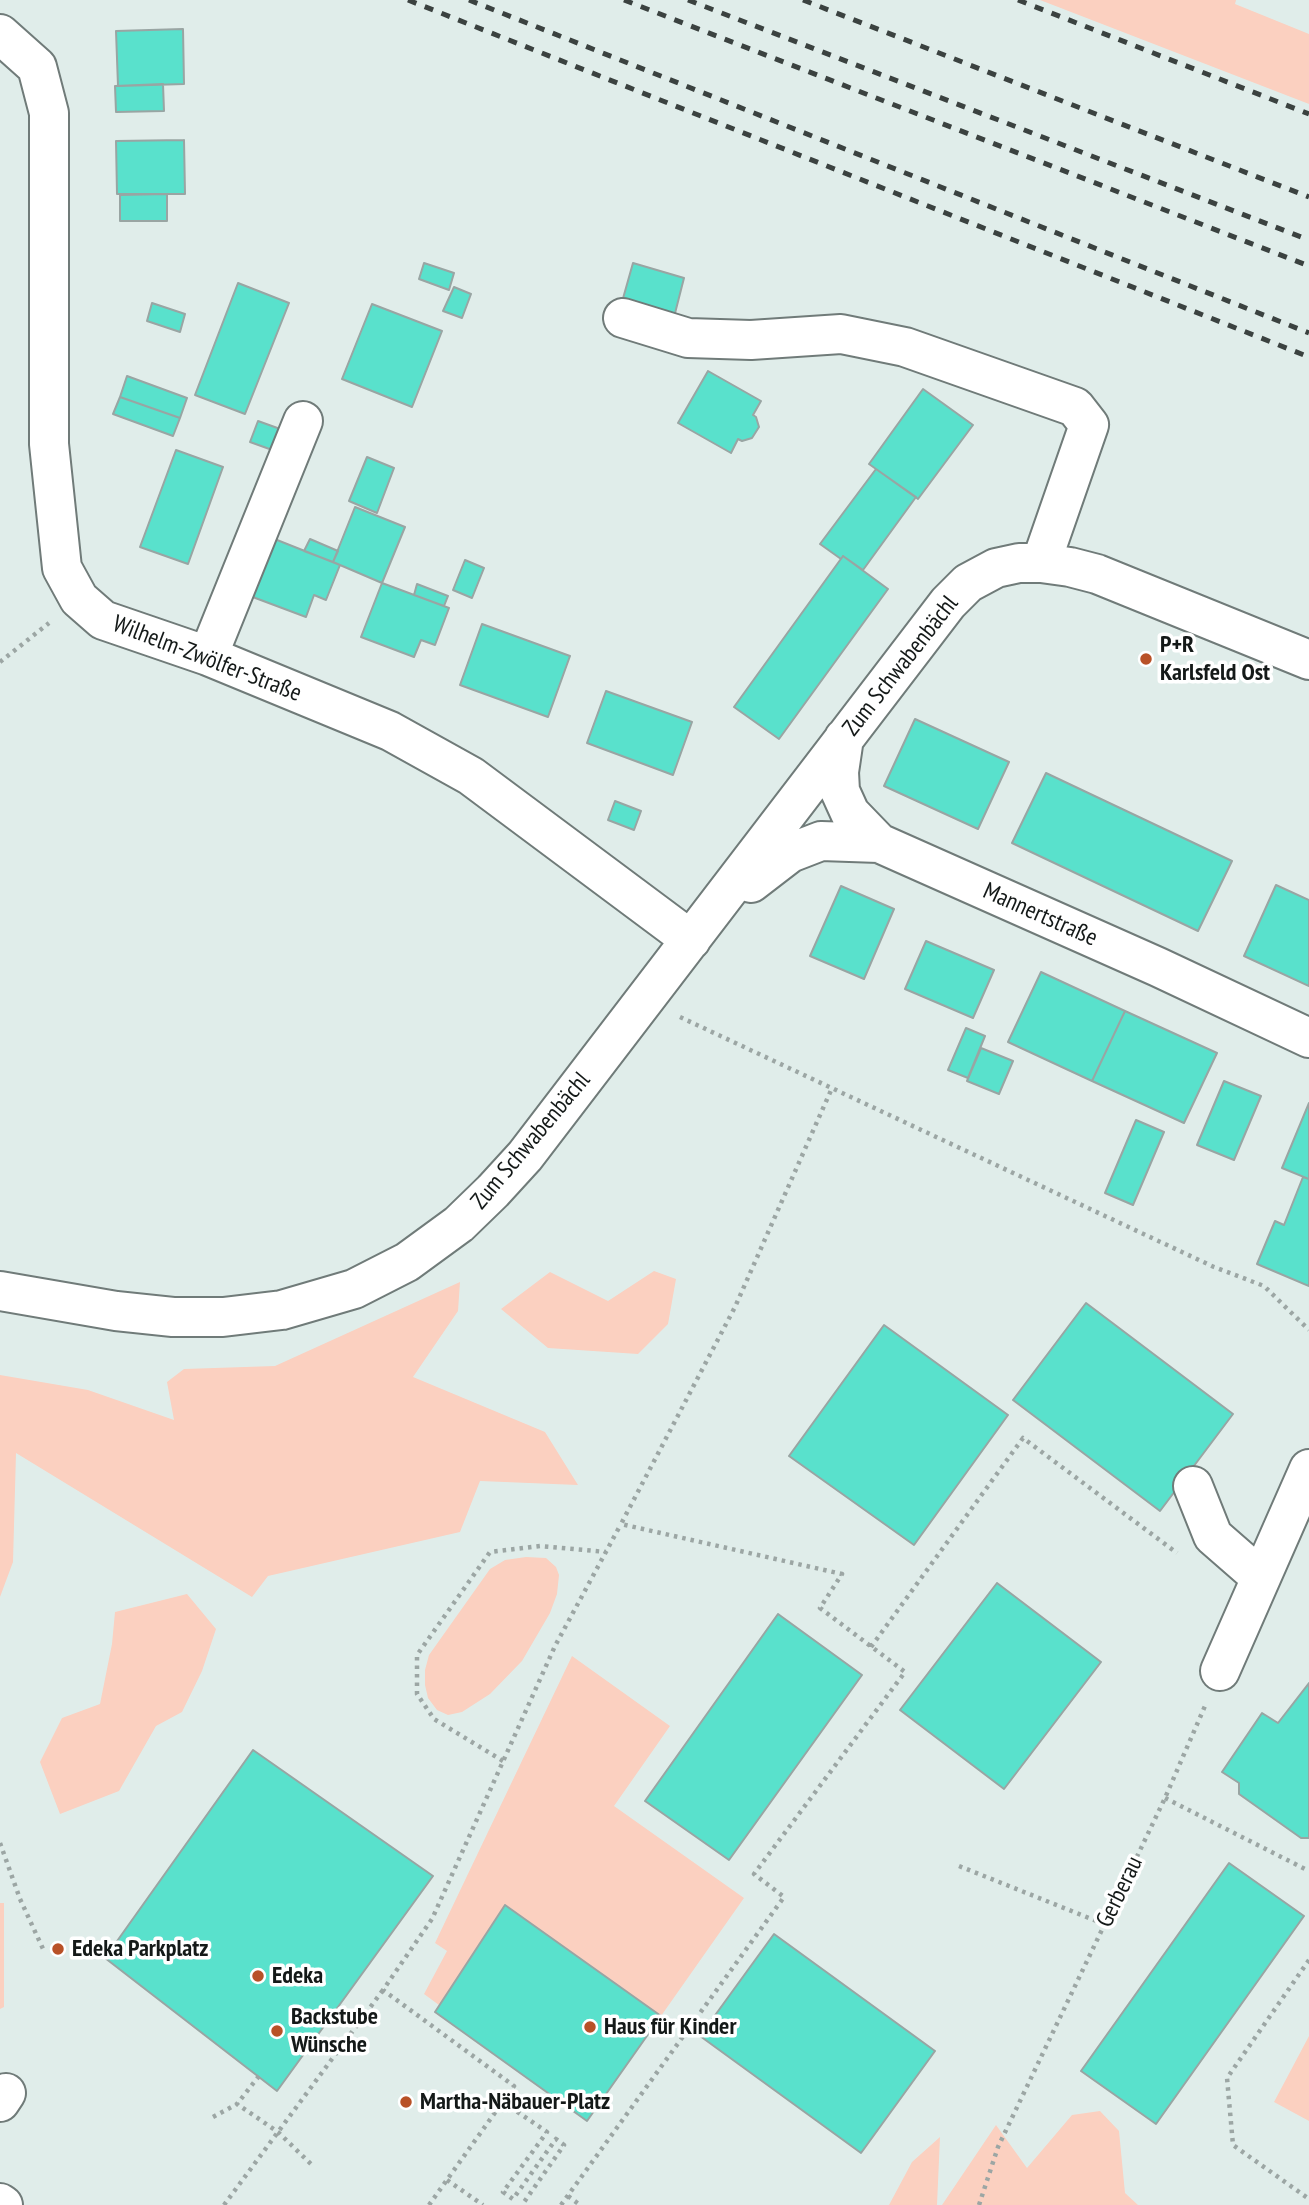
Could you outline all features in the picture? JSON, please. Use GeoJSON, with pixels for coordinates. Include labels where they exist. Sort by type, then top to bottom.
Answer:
{"type":"FeatureCollection","features":[{"type":"Feature","properties":{"kind":"street","name":"Wilhelm-Zwölfer-Straße"},"geometry":{"type":"LineString","coordinates":[[0,34],[37,67],[49,113],[49,444],[62,568],[79,599],[103,620],[208,656],[390,732],[471,776],[691,940]]}},
{"type":"Feature","properties":{"kind":"street"},"geometry":{"type":"LineString","coordinates":[[623,318],[688,338],[751,340],[841,334],[892,344],[1074,407],[1089,425],[1041,564]]}},
{"type":"Feature","properties":{"kind":"street"},"geometry":{"type":"LineString","coordinates":[[208,656],[303,421]]}},
{"type":"Feature","properties":{"kind":"street","name":"Zum Schwabenbächl"},"geometry":{"type":"LineString","coordinates":[[0,1291],[116,1311],[223,1317],[282,1310],[354,1289],[407,1262],[459,1224],[493,1191],[566,1104],[948,603],[968,583],[996,568],[1019,563],[1041,564],[1070,567],[1097,574],[1309,660]]}},
{"type":"Feature","properties":{"kind":"street","name":"Mannertstraße"},"geometry":{"type":"LineString","coordinates":[[844,738],[839,772],[840,791],[850,813],[879,843],[1158,967],[1309,1038]]}},
{"type":"Feature","properties":{"kind":"street","name":"Zum Schwabenbächl"},"geometry":{"type":"LineString","coordinates":[[691,940],[739,892],[790,853],[821,841],[879,843]]}},
{"type":"Feature","properties":{"kind":"street"},"geometry":{"type":"LineString","coordinates":[[1220,1671],[1309,1469]]}},
{"type":"Feature","properties":{"kind":"street"},"geometry":{"type":"LineString","coordinates":[[1193,1486],[1213,1536],[1260,1577]]}},
{"type":"Feature","properties":{"kind":"path"},"geometry":{"type":"LineString","coordinates":[[0,662],[35,634]]}},
{"type":"Feature","properties":{"kind":"path"},"geometry":{"type":"LineString","coordinates":[[644,1000],[1214,1266],[1264,1286],[1309,1330]]}},
{"type":"Feature","properties":{"kind":"path"},"geometry":{"type":"LineString","coordinates":[[224,2205],[383,1990],[432,1919],[555,1646],[735,1307],[832,1087]]}},
{"type":"Feature","properties":{"kind":"path"},"geometry":{"type":"LineString","coordinates":[[871,1647],[1023,1438],[1162,1542]]}},
{"type":"Feature","properties":{"kind":"path"},"geometry":{"type":"LineString","coordinates":[[561,2205],[784,1897],[754,1874],[905,1672],[820,1608],[842,1574],[621,1524]]}},
{"type":"Feature","properties":{"kind":"path"},"geometry":{"type":"LineString","coordinates":[[503,1761],[434,1719],[417,1695],[417,1655],[491,1552],[540,1546],[606,1552]]}},
{"type":"Feature","properties":{"kind":"path","name":"Gerberau"},"geometry":{"type":"LineString","coordinates":[[979,2205],[998,2147],[1165,1798],[1220,1671]]}},
{"type":"Feature","properties":{"kind":"path"},"geometry":{"type":"LineString","coordinates":[[1165,1798],[1309,1870]]}},
{"type":"Feature","properties":{"kind":"path"},"geometry":{"type":"LineString","coordinates":[[0,1843],[20,1899],[44,1951]]}},
{"type":"Feature","properties":{"kind":"path"},"geometry":{"type":"LineString","coordinates":[[959,1866],[1104,1924]]}},
{"type":"Feature","properties":{"kind":"path"},"geometry":{"type":"LineString","coordinates":[[1309,1960],[1227,2078],[1233,2145],[1309,2199]]}},
{"type":"Feature","properties":{"kind":"path"},"geometry":{"type":"LineString","coordinates":[[383,1990],[514,2086],[429,2205]]}},
{"type":"Feature","properties":{"kind":"path"},"geometry":{"type":"LineString","coordinates":[[213,2117],[237,2104],[259,2076]]}},
{"type":"Feature","properties":{"kind":"path"},"geometry":{"type":"LineString","coordinates":[[503,2102],[547,2132],[503,2192],[513,2199],[556,2139],[564,2145],[522,2205]]}},
{"type":"Feature","properties":{"kind":"path"},"geometry":{"type":"LineString","coordinates":[[237,2104],[278,2132],[314,2167]]}},
{"type":"Feature","properties":{"kind":"path"},"geometry":{"type":"LineString","coordinates":[[447,2180],[482,2205]]}},
{"type":"Feature","properties":{"kind":"path"},"geometry":{"type":"LineString","coordinates":[[568,2196],[580,2205]]}},
{"type":"Feature","properties":{"kind":"shaded area"},"geometry":{"type":"Polygon","coordinates":[[[1040,0],[1236,0],[1235,4],[1309,34],[1309,104],[1040,0]]]}},
{"type":"Feature","properties":{"kind":"shaded area"},"geometry":{"type":"Polygon","coordinates":[[[654,1271],[676,1279],[668,1324],[638,1354],[548,1348],[501,1309],[550,1272],[608,1301],[654,1271]]]}},
{"type":"Feature","properties":{"kind":"shaded area"},"geometry":{"type":"Polygon","coordinates":[[[460,1282],[458,1311],[413,1377],[545,1432],[578,1485],[480,1481],[460,1532],[268,1576],[252,1597],[16,1453],[13,1562],[0,1597],[0,1375],[88,1390],[174,1420],[167,1382],[184,1369],[275,1366],[460,1282]]]}},
{"type":"Feature","properties":{"kind":"shaded area"},"geometry":{"type":"Polygon","coordinates":[[[546,1558],[556,1567],[559,1575],[557,1594],[550,1613],[522,1661],[490,1694],[462,1712],[448,1715],[437,1710],[428,1698],[425,1685],[429,1655],[490,1569],[505,1560],[546,1558]]]}},
{"type":"Feature","properties":{"kind":"shaded area"},"geometry":{"type":"Polygon","coordinates":[[[187,1594],[216,1629],[202,1671],[182,1712],[156,1726],[119,1791],[60,1814],[40,1762],[62,1718],[100,1704],[112,1644],[115,1612],[187,1594]]]}},
{"type":"Feature","properties":{"kind":"shaded area"},"geometry":{"type":"Polygon","coordinates":[[[572,1656],[670,1726],[614,1806],[744,1898],[661,2016],[506,1905],[439,2005],[424,1994],[447,1951],[435,1943],[572,1656]]]}},
{"type":"Feature","properties":{"kind":"shaded area"},"geometry":{"type":"Polygon","coordinates":[[[0,1903],[4,1903],[4,2007],[0,2009],[0,1903]]]}},
{"type":"Feature","properties":{"kind":"shaded area"},"geometry":{"type":"Polygon","coordinates":[[[1309,2036],[1309,2121],[1274,2102],[1309,2036]]]}},
{"type":"Feature","properties":{"kind":"shaded area"},"geometry":{"type":"Polygon","coordinates":[[[1100,2111],[1119,2131],[1125,2193],[1138,2205],[942,2205],[996,2125],[1027,2168],[1072,2115],[1100,2111]]]}},
{"type":"Feature","properties":{"kind":"shaded area"},"geometry":{"type":"Polygon","coordinates":[[[940,2137],[937,2205],[889,2205],[912,2162],[940,2137]]]}},
{"type":"Feature","properties":{"kind":"building"},"geometry":{"type":"Polygon","coordinates":[[[183,29],[184,84],[118,86],[116,31],[183,29]]]}},
{"type":"Feature","properties":{"kind":"building"},"geometry":{"type":"Polygon","coordinates":[[[163,84],[164,111],[116,112],[115,86],[163,84]]]}},
{"type":"Feature","properties":{"kind":"building"},"geometry":{"type":"Polygon","coordinates":[[[184,140],[185,194],[117,194],[116,141],[184,140]]]}},
{"type":"Feature","properties":{"kind":"building"},"geometry":{"type":"Polygon","coordinates":[[[167,194],[167,221],[120,221],[120,195],[167,194]]]}},
{"type":"Feature","properties":{"kind":"building"},"geometry":{"type":"Polygon","coordinates":[[[424,263],[454,273],[449,290],[419,279],[424,263]]]}},
{"type":"Feature","properties":{"kind":"building"},"geometry":{"type":"Polygon","coordinates":[[[633,263],[684,278],[672,325],[620,309],[633,263]]]}},
{"type":"Feature","properties":{"kind":"building"},"geometry":{"type":"Polygon","coordinates":[[[238,283],[289,303],[245,414],[195,395],[238,283]]]}},
{"type":"Feature","properties":{"kind":"building"},"geometry":{"type":"Polygon","coordinates":[[[454,287],[471,294],[462,318],[443,311],[454,287]]]}},
{"type":"Feature","properties":{"kind":"building"},"geometry":{"type":"Polygon","coordinates":[[[152,303],[185,314],[180,332],[147,321],[152,303]]]}},
{"type":"Feature","properties":{"kind":"building"},"geometry":{"type":"Polygon","coordinates":[[[372,304],[442,331],[412,407],[342,379],[372,304]]]}},
{"type":"Feature","properties":{"kind":"building"},"geometry":{"type":"Polygon","coordinates":[[[708,371],[761,401],[753,415],[759,427],[752,438],[742,441],[738,439],[731,453],[678,423],[708,371]]]}},
{"type":"Feature","properties":{"kind":"building"},"geometry":{"type":"Polygon","coordinates":[[[127,376],[187,398],[180,418],[120,397],[127,376]]]}},
{"type":"Feature","properties":{"kind":"building"},"geometry":{"type":"Polygon","coordinates":[[[923,389],[973,425],[918,499],[869,464],[923,389]]]}},
{"type":"Feature","properties":{"kind":"building"},"geometry":{"type":"Polygon","coordinates":[[[120,397],[180,418],[173,436],[113,414],[120,397]]]}},
{"type":"Feature","properties":{"kind":"building"},"geometry":{"type":"Polygon","coordinates":[[[258,421],[283,430],[275,451],[250,442],[258,421]]]}},
{"type":"Feature","properties":{"kind":"building"},"geometry":{"type":"Polygon","coordinates":[[[176,450],[223,467],[188,564],[140,547],[176,450]]]}},
{"type":"Feature","properties":{"kind":"building"},"geometry":{"type":"Polygon","coordinates":[[[367,457],[394,468],[377,513],[349,501],[367,457]]]}},
{"type":"Feature","properties":{"kind":"building"},"geometry":{"type":"Polygon","coordinates":[[[876,469],[916,497],[863,570],[820,544],[876,469]]]}},
{"type":"Feature","properties":{"kind":"building"},"geometry":{"type":"Polygon","coordinates":[[[355,507],[405,527],[382,583],[333,562],[355,507]]]}},
{"type":"Feature","properties":{"kind":"building"},"geometry":{"type":"Polygon","coordinates":[[[272,538],[340,565],[326,600],[314,595],[306,617],[250,596],[272,538]]]}},
{"type":"Feature","properties":{"kind":"building"},"geometry":{"type":"Polygon","coordinates":[[[310,539],[338,551],[333,562],[304,551],[310,539]]]}},
{"type":"Feature","properties":{"kind":"building"},"geometry":{"type":"Polygon","coordinates":[[[843,556],[888,589],[779,739],[734,707],[843,556]]]}},
{"type":"Feature","properties":{"kind":"building"},"geometry":{"type":"Polygon","coordinates":[[[465,560],[484,568],[472,598],[453,590],[465,560]]]}},
{"type":"Feature","properties":{"kind":"building"},"geometry":{"type":"Polygon","coordinates":[[[382,583],[449,608],[435,645],[421,640],[414,657],[361,637],[382,583]]]}},
{"type":"Feature","properties":{"kind":"building"},"geometry":{"type":"Polygon","coordinates":[[[417,584],[448,596],[444,606],[414,595],[417,584]]]}},
{"type":"Feature","properties":{"kind":"building"},"geometry":{"type":"Polygon","coordinates":[[[482,624],[570,656],[548,717],[460,685],[482,624]]]}},
{"type":"Feature","properties":{"kind":"building"},"geometry":{"type":"Polygon","coordinates":[[[606,691],[692,722],[673,775],[587,743],[606,691]]]}},
{"type":"Feature","properties":{"kind":"building"},"geometry":{"type":"Polygon","coordinates":[[[915,719],[1009,762],[978,829],[884,786],[915,719]]]}},
{"type":"Feature","properties":{"kind":"building"},"geometry":{"type":"Polygon","coordinates":[[[1046,773],[1232,861],[1198,931],[1012,843],[1046,773]]]}},
{"type":"Feature","properties":{"kind":"building"},"geometry":{"type":"Polygon","coordinates":[[[615,801],[641,811],[634,830],[608,820],[615,801]]]}},
{"type":"Feature","properties":{"kind":"building"},"geometry":{"type":"Polygon","coordinates":[[[1276,885],[1309,900],[1309,986],[1244,956],[1276,885]]]}},
{"type":"Feature","properties":{"kind":"building"},"geometry":{"type":"Polygon","coordinates":[[[841,886],[894,909],[864,979],[810,956],[841,886]]]}},
{"type":"Feature","properties":{"kind":"building"},"geometry":{"type":"Polygon","coordinates":[[[926,941],[994,970],[973,1018],[905,989],[926,941]]]}},
{"type":"Feature","properties":{"kind":"building"},"geometry":{"type":"Polygon","coordinates":[[[1041,972],[1125,1011],[1092,1081],[1008,1042],[1041,972]]]}},
{"type":"Feature","properties":{"kind":"building"},"geometry":{"type":"Polygon","coordinates":[[[1125,1011],[1217,1053],[1184,1123],[1092,1081],[1125,1011]]]}},
{"type":"Feature","properties":{"kind":"building"},"geometry":{"type":"Polygon","coordinates":[[[966,1028],[985,1036],[968,1078],[948,1070],[966,1028]]]}},
{"type":"Feature","properties":{"kind":"building"},"geometry":{"type":"Polygon","coordinates":[[[981,1048],[1013,1061],[999,1094],[967,1081],[981,1048]]]}},
{"type":"Feature","properties":{"kind":"building"},"geometry":{"type":"Polygon","coordinates":[[[1224,1081],[1261,1096],[1234,1160],[1197,1145],[1224,1081]]]}},
{"type":"Feature","properties":{"kind":"building"},"geometry":{"type":"Polygon","coordinates":[[[1309,1103],[1309,1179],[1282,1168],[1309,1103]]]}},
{"type":"Feature","properties":{"kind":"building"},"geometry":{"type":"Polygon","coordinates":[[[1136,1120],[1164,1132],[1133,1205],[1105,1193],[1136,1120]]]}},
{"type":"Feature","properties":{"kind":"building"},"geometry":{"type":"Polygon","coordinates":[[[1303,1177],[1309,1179],[1309,1286],[1257,1264],[1275,1221],[1284,1225],[1303,1177]]]}},
{"type":"Feature","properties":{"kind":"building"},"geometry":{"type":"Polygon","coordinates":[[[1086,1303],[1233,1414],[1160,1511],[1013,1400],[1086,1303]]]}},
{"type":"Feature","properties":{"kind":"building"},"geometry":{"type":"Polygon","coordinates":[[[884,1325],[1008,1415],[914,1545],[789,1456],[884,1325]]]}},
{"type":"Feature","properties":{"kind":"building"},"geometry":{"type":"Polygon","coordinates":[[[997,1583],[1101,1662],[1004,1789],[900,1710],[997,1583]]]}},
{"type":"Feature","properties":{"kind":"building"},"geometry":{"type":"Polygon","coordinates":[[[778,1614],[862,1675],[729,1860],[645,1801],[778,1614]]]}},
{"type":"Feature","properties":{"kind":"building"},"geometry":{"type":"Polygon","coordinates":[[[1309,1683],[1309,1838],[1301,1838],[1239,1794],[1239,1783],[1222,1772],[1262,1713],[1278,1723],[1309,1683]]]}},
{"type":"Feature","properties":{"kind":"building"},"geometry":{"type":"Polygon","coordinates":[[[253,1750],[433,1876],[277,2091],[105,1958],[253,1750]]]}},
{"type":"Feature","properties":{"kind":"building"},"geometry":{"type":"Polygon","coordinates":[[[1229,1863],[1304,1916],[1156,2124],[1081,2071],[1229,1863]]]}},
{"type":"Feature","properties":{"kind":"building"},"geometry":{"type":"Polygon","coordinates":[[[505,1905],[661,2016],[587,2121],[435,2012],[505,1905]]]}},
{"type":"Feature","properties":{"kind":"building"},"geometry":{"type":"Polygon","coordinates":[[[774,1934],[935,2051],[861,2153],[700,2036],[774,1934]]]}},
{"type":"Feature","properties":{"kind":"railway"},"geometry":{"type":"LineString","coordinates":[[408,0],[1309,357]]}},
{"type":"Feature","properties":{"kind":"railway"},"geometry":{"type":"LineString","coordinates":[[469,0],[1309,333]]}},
{"type":"Feature","properties":{"kind":"railway"},"geometry":{"type":"LineString","coordinates":[[624,0],[1309,266]]}},
{"type":"Feature","properties":{"kind":"railway"},"geometry":{"type":"LineString","coordinates":[[688,0],[1309,240]]}},
{"type":"Feature","properties":{"kind":"railway"},"geometry":{"type":"LineString","coordinates":[[803,0],[1309,197]]}},
{"type":"Feature","properties":{"kind":"railway"},"geometry":{"type":"LineString","coordinates":[[1018,0],[1309,114]]}},
{"type":"Feature","properties":{"kind":"place","name":"P+R Karlsfeld Ost"},"geometry":{"type":"Point","coordinates":[1146,659]}},
{"type":"Feature","properties":{"kind":"place","name":"Edeka Parkplatz"},"geometry":{"type":"Point","coordinates":[58,1949]}},
{"type":"Feature","properties":{"kind":"place","name":"Edeka"},"geometry":{"type":"Point","coordinates":[258,1976]}},
{"type":"Feature","properties":{"kind":"place","name":"Haus für Kinder"},"geometry":{"type":"Point","coordinates":[590,2027]}},
{"type":"Feature","properties":{"kind":"place","name":"Backstube Wünsche"},"geometry":{"type":"Point","coordinates":[277,2031]}},
{"type":"Feature","properties":{"kind":"place","name":"Martha-Näbauer-Platz"},"geometry":{"type":"Point","coordinates":[406,2102]}}]}
